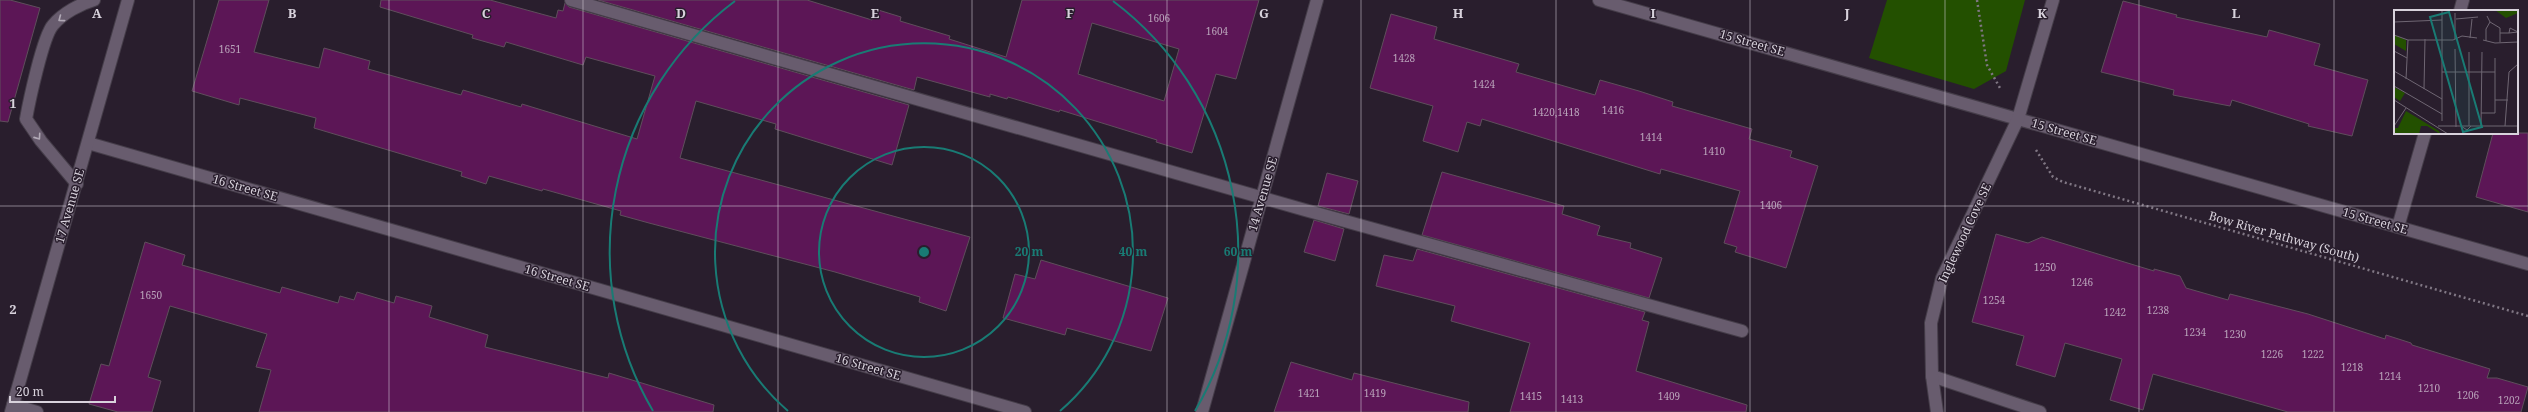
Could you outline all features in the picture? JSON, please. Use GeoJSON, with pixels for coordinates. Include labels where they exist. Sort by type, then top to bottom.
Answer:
{"type":"FeatureCollection","features":[{"type":"Feature","properties":{"kind":"street"},"geometry":{"type":"LineString","coordinates":[[77,184],[26,119],[32,87],[52,25],[80,4],[94,0]]}},
{"type":"Feature","properties":{"kind":"street","name":"17 Avenue SE"},"geometry":{"type":"LineString","coordinates":[[12,408],[77,184],[128,0]]}},
{"type":"Feature","properties":{"kind":"street"},"geometry":{"type":"LineString","coordinates":[[571,0],[1262,197],[1742,331]]}},
{"type":"Feature","properties":{"kind":"street","name":"14 Avenue SE"},"geometry":{"type":"LineString","coordinates":[[1202,412],[1317,0]]}},
{"type":"Feature","properties":{"kind":"street","name":"15 Street SE"},"geometry":{"type":"LineString","coordinates":[[1599,0],[2528,264]]}},
{"type":"Feature","properties":{"kind":"street","name":"Inglewood Cove SE"},"geometry":{"type":"LineString","coordinates":[[1937,412],[1932,376],[1931,323],[1942,278],[2018,119],[2052,0]]}},
{"type":"Feature","properties":{"kind":"street"},"geometry":{"type":"LineString","coordinates":[[2460,10],[2463,0]]}},
{"type":"Feature","properties":{"kind":"street"},"geometry":{"type":"LineString","coordinates":[[2398,227],[2425,134]]}},
{"type":"Feature","properties":{"kind":"street","name":"16 Street SE"},"geometry":{"type":"LineString","coordinates":[[88,143],[1025,412]]}},
{"type":"Feature","properties":{"kind":"street"},"geometry":{"type":"LineString","coordinates":[[1932,376],[2040,412]]}},
{"type":"Feature","properties":{"kind":"street"},"geometry":{"type":"LineString","coordinates":[[12,408],[37,412]]}},
{"type":"Feature","properties":{"kind":"path"},"geometry":{"type":"LineString","coordinates":[[1977,0],[1985,56],[1992,73]]}},
{"type":"Feature","properties":{"kind":"path","name":"Bow River Pathway (South)"},"geometry":{"type":"LineString","coordinates":[[2042,162],[2053,177],[2062,182],[2528,316]]}},
{"type":"Feature","properties":{"kind":"green space"},"geometry":{"type":"Polygon","coordinates":[[[1887,0],[2025,0],[2006,71],[1974,89],[1869,58],[1887,0]]]}},
{"type":"Feature","properties":{"kind":"building"},"geometry":{"type":"Polygon","coordinates":[[[0,0],[10,0],[40,8],[8,122],[0,121],[0,0]]]}},
{"type":"Feature","properties":{"kind":"building"},"geometry":{"type":"Polygon","coordinates":[[[219,0],[269,0],[254,52],[319,68],[324,48],[370,61],[368,69],[461,95],[463,90],[521,107],[522,104],[637,139],[655,76],[586,57],[583,65],[506,42],[504,47],[472,38],[473,35],[380,7],[381,0],[490,0],[556,18],[558,10],[563,11],[565,3],[569,7],[909,105],[892,165],[775,129],[776,124],[696,101],[680,158],[970,237],[946,311],[919,302],[920,297],[835,272],[620,215],[621,211],[543,189],[542,191],[489,176],[486,184],[461,176],[462,172],[314,128],[316,118],[240,98],[239,105],[192,91],[219,0]]]}},
{"type":"Feature","properties":{"kind":"building"},"geometry":{"type":"Polygon","coordinates":[[[598,0],[807,0],[872,20],[875,9],[901,17],[900,21],[950,36],[949,39],[1006,57],[1022,0],[1259,0],[1236,79],[1216,74],[1192,153],[1156,142],[1157,140],[1060,110],[1059,112],[1008,97],[1007,99],[990,94],[990,97],[917,77],[914,90],[598,0]],[[1092,23],[1078,74],[1164,101],[1179,49],[1092,23]]]}},
{"type":"Feature","properties":{"kind":"building"},"geometry":{"type":"Polygon","coordinates":[[[2123,1],[2177,15],[2176,17],[2267,37],[2269,30],[2320,44],[2314,65],[2368,80],[2352,136],[2308,126],[2309,124],[2232,100],[2230,106],[2173,95],[2174,90],[2101,72],[2123,1]]]}},
{"type":"Feature","properties":{"kind":"building"},"geometry":{"type":"Polygon","coordinates":[[[1391,14],[1437,27],[1434,39],[1519,64],[1516,72],[1595,95],[1600,80],[1673,102],[1672,106],[1752,129],[1749,139],[1792,151],[1790,157],[1818,166],[1786,268],[1735,252],[1737,247],[1724,243],[1740,191],[1661,169],[1660,174],[1482,119],[1480,126],[1467,122],[1458,152],[1423,141],[1433,106],[1370,88],[1391,14]]]}},
{"type":"Feature","properties":{"kind":"building"},"geometry":{"type":"Polygon","coordinates":[[[2528,133],[2528,212],[2476,197],[2493,134],[2528,133]]]}},
{"type":"Feature","properties":{"kind":"building"},"geometry":{"type":"Polygon","coordinates":[[[1442,172],[1564,206],[1562,214],[1600,226],[1597,235],[1631,243],[1630,248],[1662,258],[1649,298],[1422,235],[1442,172]]]}},
{"type":"Feature","properties":{"kind":"building"},"geometry":{"type":"Polygon","coordinates":[[[1327,173],[1358,181],[1349,214],[1318,206],[1327,173]]]}},
{"type":"Feature","properties":{"kind":"building"},"geometry":{"type":"Polygon","coordinates":[[[1314,220],[1344,229],[1335,261],[1304,252],[1314,220]]]}},
{"type":"Feature","properties":{"kind":"building"},"geometry":{"type":"Polygon","coordinates":[[[1996,234],[2028,243],[2042,237],[2154,271],[2154,269],[2180,276],[2186,288],[2228,300],[2230,294],[2308,314],[2385,339],[2386,335],[2411,343],[2412,345],[2490,369],[2487,378],[2497,378],[2528,387],[2521,412],[2288,412],[2153,374],[2143,410],[2110,400],[2122,359],[2065,343],[2055,377],[2016,365],[2024,336],[1972,322],[1996,234]]]}},
{"type":"Feature","properties":{"kind":"building"},"geometry":{"type":"Polygon","coordinates":[[[145,242],[185,255],[182,265],[280,293],[282,287],[338,303],[340,296],[354,300],[357,292],[394,303],[396,296],[432,306],[429,317],[488,335],[485,347],[608,378],[609,373],[714,405],[713,412],[259,412],[271,370],[256,367],[267,334],[170,306],[148,377],[161,381],[152,412],[118,412],[89,404],[101,364],[109,366],[145,242]]]}},
{"type":"Feature","properties":{"kind":"building"},"geometry":{"type":"Polygon","coordinates":[[[1417,249],[1645,312],[1642,320],[1649,322],[1636,371],[1747,405],[1746,412],[1510,412],[1530,343],[1451,321],[1455,306],[1376,286],[1384,255],[1413,261],[1417,249]]]}},
{"type":"Feature","properties":{"kind":"building"},"geometry":{"type":"Polygon","coordinates":[[[1041,260],[1168,298],[1151,351],[1067,328],[1065,335],[1003,318],[1015,274],[1035,279],[1041,260]]]}},
{"type":"Feature","properties":{"kind":"building"},"geometry":{"type":"Polygon","coordinates":[[[1291,362],[1352,380],[1354,373],[1469,402],[1468,412],[1274,412],[1291,362]]]}}]}
